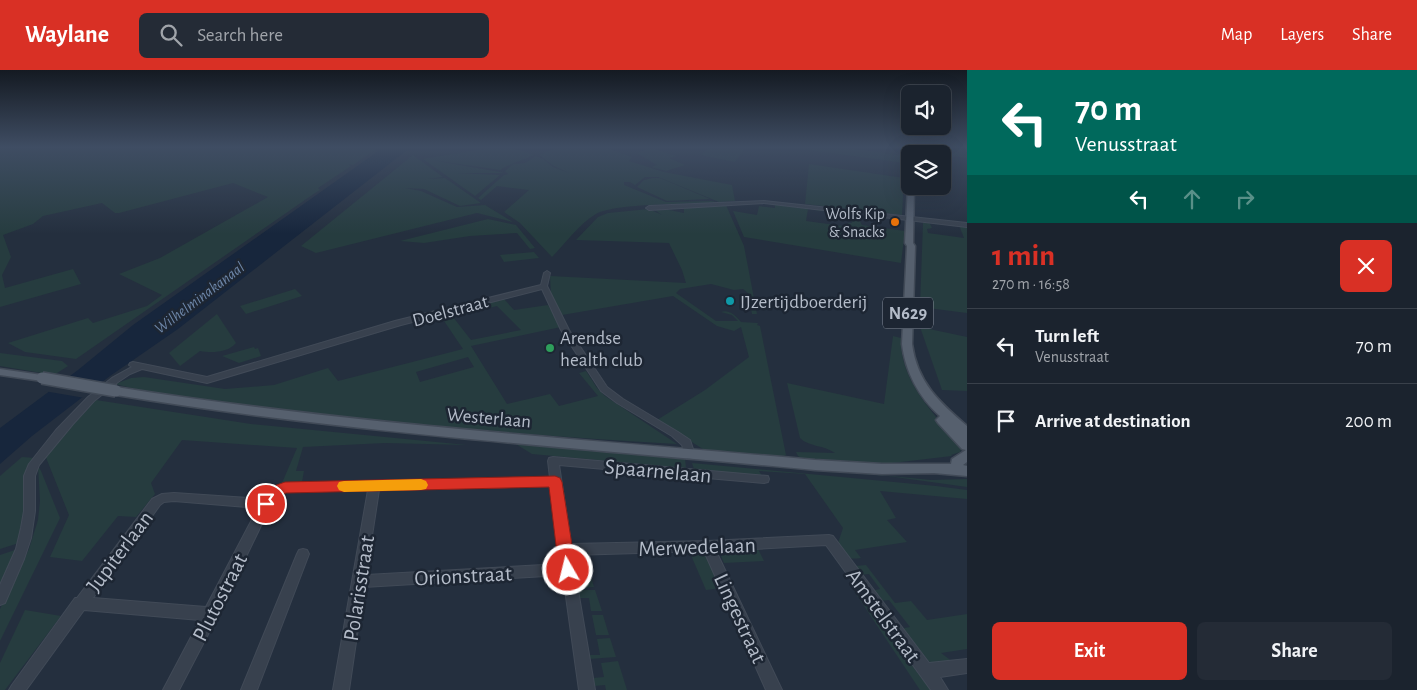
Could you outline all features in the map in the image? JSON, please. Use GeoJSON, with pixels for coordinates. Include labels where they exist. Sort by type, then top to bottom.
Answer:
{"type":"FeatureCollection","features":[{"type":"Feature","properties":{"kind":"main road","name":"N629"},"geometry":{"type":"LineString","coordinates":[[913,195],[913,244],[911,246],[906,344],[909,360],[923,390],[930,399],[967,433]]}},
{"type":"Feature","properties":{"kind":"main road","name":"Westerlaan"},"geometry":{"type":"LineString","coordinates":[[0,372],[194,403],[359,424],[690,455],[874,469],[934,468],[964,463]]}},
{"type":"Feature","properties":{"kind":"main road","name":"N629"},"geometry":{"type":"LineString","coordinates":[[918,378],[967,426]]}},
{"type":"Feature","properties":{"kind":"main road"},"geometry":{"type":"LineString","coordinates":[[930,399],[936,413],[967,446]]}},
{"type":"Feature","properties":{"kind":"main road","name":"Westerlaan"},"geometry":{"type":"LineString","coordinates":[[934,468],[967,475]]}},
{"type":"Feature","properties":{"kind":"street"},"geometry":{"type":"LineString","coordinates":[[649,208],[764,202],[967,225]]}},
{"type":"Feature","properties":{"kind":"street"},"geometry":{"type":"LineString","coordinates":[[547,273],[544,286],[565,330],[604,389],[620,401],[675,434],[686,443],[690,455]]}},
{"type":"Feature","properties":{"kind":"street","name":"Doelstraat"},"geometry":{"type":"LineString","coordinates":[[0,599],[26,536],[32,468],[67,424],[88,402],[115,380],[137,366],[207,380],[398,323],[544,286]]}},
{"type":"Feature","properties":{"kind":"street"},"geometry":{"type":"LineString","coordinates":[[553,461],[587,690]]}},
{"type":"Feature","properties":{"kind":"street","name":"Spaarnelaan"},"geometry":{"type":"LineString","coordinates":[[553,461],[764,479]]}},
{"type":"Feature","properties":{"kind":"street"},"geometry":{"type":"LineString","coordinates":[[266,504],[276,491],[285,487],[555,482]]}},
{"type":"Feature","properties":{"kind":"street","name":"Polarisstraat"},"geometry":{"type":"LineString","coordinates":[[342,690],[374,486]]}},
{"type":"Feature","properties":{"kind":"street","name":"Jupiterlaan"},"geometry":{"type":"LineString","coordinates":[[17,690],[156,502],[162,498],[174,497],[266,504]]}},
{"type":"Feature","properties":{"kind":"street","name":"Plutostraat"},"geometry":{"type":"LineString","coordinates":[[171,690],[266,504]]}},
{"type":"Feature","properties":{"kind":"street","name":"Merwedelaan"},"geometry":{"type":"LineString","coordinates":[[565,550],[829,540]]}},
{"type":"Feature","properties":{"kind":"street","name":"Amstelstraat"},"geometry":{"type":"LineString","coordinates":[[829,540],[940,690]]}},
{"type":"Feature","properties":{"kind":"street","name":"Lingestraat"},"geometry":{"type":"LineString","coordinates":[[708,546],[774,690]]}},
{"type":"Feature","properties":{"kind":"street"},"geometry":{"type":"LineString","coordinates":[[249,690],[303,554]]}},
{"type":"Feature","properties":{"kind":"street","name":"Orionstraat"},"geometry":{"type":"LineString","coordinates":[[358,581],[568,570]]}},
{"type":"Feature","properties":{"kind":"street"},"geometry":{"type":"LineString","coordinates":[[80,603],[211,614]]}},
{"type":"Feature","properties":{"kind":"street"},"geometry":{"type":"LineString","coordinates":[[926,672],[967,666]]}},
{"type":"Feature","properties":{"kind":"green space"},"geometry":{"type":"Polygon","coordinates":[[[0,176],[336,176],[318,188],[320,190],[76,359],[25,352],[8,343],[88,318],[93,323],[147,306],[162,295],[119,274],[160,258],[268,197],[233,183],[119,213],[115,213],[102,203],[43,216],[33,224],[3,235],[11,257],[2,275],[5,288],[73,269],[81,284],[0,307],[0,176]]]}},
{"type":"Feature","properties":{"kind":"green space"},"geometry":{"type":"Polygon","coordinates":[[[387,176],[442,176],[443,177],[427,179],[445,178],[481,203],[460,206],[424,189],[405,188],[421,191],[457,207],[485,205],[513,222],[477,213],[316,253],[301,246],[387,176]]]}},
{"type":"Feature","properties":{"kind":"green space"},"geometry":{"type":"Polygon","coordinates":[[[447,176],[499,176],[475,196],[447,176]]]}},
{"type":"Feature","properties":{"kind":"green space"},"geometry":{"type":"Polygon","coordinates":[[[503,176],[685,176],[732,185],[735,201],[719,202],[658,177],[645,177],[635,185],[630,182],[624,182],[624,185],[666,202],[712,201],[718,203],[636,206],[605,210],[584,223],[552,257],[520,223],[504,212],[529,190],[497,186],[481,200],[478,198],[503,176]]]}},
{"type":"Feature","properties":{"kind":"green space"},"geometry":{"type":"Polygon","coordinates":[[[808,176],[901,178],[901,195],[903,195],[902,215],[805,204],[808,176]]]}},
{"type":"Feature","properties":{"kind":"green space"},"geometry":{"type":"Polygon","coordinates":[[[660,178],[710,199],[667,201],[637,187],[644,180],[660,178]]]}},
{"type":"Feature","properties":{"kind":"green space"},"geometry":{"type":"Polygon","coordinates":[[[775,204],[820,208],[821,211],[808,209],[806,221],[848,226],[848,223],[852,223],[850,216],[826,212],[825,209],[855,212],[862,225],[905,231],[901,263],[744,237],[733,211],[757,215],[759,206],[775,208],[775,204]]]}},
{"type":"Feature","properties":{"kind":"green space"},"geometry":{"type":"Polygon","coordinates":[[[726,205],[744,246],[757,314],[752,314],[750,303],[740,301],[750,299],[749,294],[743,289],[734,290],[711,284],[680,289],[676,293],[716,321],[738,321],[732,315],[721,312],[727,311],[735,315],[741,322],[758,323],[757,325],[760,326],[786,455],[782,457],[706,451],[657,420],[705,390],[749,357],[741,327],[734,331],[717,326],[673,296],[562,315],[551,295],[550,276],[686,283],[669,243],[576,240],[598,217],[608,213],[649,209],[662,215],[652,208],[684,213],[684,206],[726,205]]]}},
{"type":"Feature","properties":{"kind":"green space"},"geometry":{"type":"Polygon","coordinates":[[[488,219],[516,225],[535,248],[530,249],[517,233],[470,236],[424,243],[400,241],[488,219]]]}},
{"type":"Feature","properties":{"kind":"green space"},"geometry":{"type":"Polygon","coordinates":[[[923,222],[929,222],[932,228],[927,229],[928,233],[964,238],[959,225],[967,226],[967,313],[920,307],[923,222]]]}},
{"type":"Feature","properties":{"kind":"green space"},"geometry":{"type":"Polygon","coordinates":[[[534,252],[539,258],[504,262],[500,255],[534,252]]]}},
{"type":"Feature","properties":{"kind":"green space"},"geometry":{"type":"Polygon","coordinates":[[[295,289],[302,296],[246,314],[240,306],[295,289]]]}},
{"type":"Feature","properties":{"kind":"green space"},"geometry":{"type":"Polygon","coordinates":[[[504,299],[514,310],[548,305],[561,327],[471,346],[507,404],[550,394],[559,406],[598,396],[579,373],[586,371],[597,388],[605,396],[677,444],[526,434],[376,421],[196,399],[155,393],[115,384],[131,378],[144,377],[225,389],[274,385],[328,368],[338,381],[463,349],[440,315],[504,299]],[[497,306],[453,317],[471,340],[521,330],[497,306]],[[468,357],[416,372],[420,382],[474,367],[468,357]]]}},
{"type":"Feature","properties":{"kind":"green space"},"geometry":{"type":"Polygon","coordinates":[[[217,314],[236,343],[229,349],[214,352],[200,351],[180,366],[169,353],[217,314]]]}},
{"type":"Feature","properties":{"kind":"green space"},"geometry":{"type":"Polygon","coordinates":[[[920,327],[967,337],[967,391],[942,390],[920,327]]]}},
{"type":"Feature","properties":{"kind":"green space"},"geometry":{"type":"Polygon","coordinates":[[[893,336],[901,338],[902,354],[906,369],[921,397],[962,447],[960,452],[952,456],[884,464],[802,459],[798,456],[796,452],[835,453],[800,438],[787,383],[884,404],[893,336]]]}},
{"type":"Feature","properties":{"kind":"green space"},"geometry":{"type":"Polygon","coordinates":[[[254,347],[255,349],[258,348],[261,356],[239,363],[222,356],[254,347]]]}},
{"type":"Feature","properties":{"kind":"green space"},"geometry":{"type":"Polygon","coordinates":[[[0,353],[62,361],[68,366],[54,375],[0,366],[0,353]]]}},
{"type":"Feature","properties":{"kind":"green space"},"geometry":{"type":"Polygon","coordinates":[[[96,400],[251,424],[467,445],[385,443],[303,447],[296,471],[304,471],[302,482],[282,483],[297,448],[182,440],[151,483],[155,494],[136,517],[118,516],[82,561],[50,557],[69,515],[45,455],[96,400]]]}},
{"type":"Feature","properties":{"kind":"green space"},"geometry":{"type":"Polygon","coordinates":[[[511,441],[685,458],[686,468],[532,454],[511,441]]]}},
{"type":"Feature","properties":{"kind":"green space"},"geometry":{"type":"Polygon","coordinates":[[[22,457],[35,458],[19,543],[0,549],[0,476],[22,457]]]}},
{"type":"Feature","properties":{"kind":"green space"},"geometry":{"type":"Polygon","coordinates":[[[692,463],[936,486],[967,490],[967,499],[880,491],[896,518],[887,520],[907,542],[855,550],[861,558],[852,559],[844,555],[837,546],[843,528],[805,474],[759,471],[762,476],[694,469],[692,463]]]}},
{"type":"Feature","properties":{"kind":"green space"},"geometry":{"type":"Polygon","coordinates":[[[38,466],[60,518],[0,641],[0,609],[29,549],[38,520],[40,501],[38,466]]]}},
{"type":"Feature","properties":{"kind":"green space"},"geometry":{"type":"Polygon","coordinates":[[[799,467],[931,480],[967,479],[967,487],[888,476],[799,469],[799,467]]]}},
{"type":"Feature","properties":{"kind":"green space"},"geometry":{"type":"Polygon","coordinates":[[[758,549],[764,561],[724,563],[721,556],[725,551],[758,549]]]}},
{"type":"Feature","properties":{"kind":"green space"},"geometry":{"type":"Polygon","coordinates":[[[16,551],[0,588],[0,555],[16,551]]]}},
{"type":"Feature","properties":{"kind":"green space"},"geometry":{"type":"Polygon","coordinates":[[[700,552],[707,557],[721,588],[706,590],[690,553],[700,552]]]}},
{"type":"Feature","properties":{"kind":"green space"},"geometry":{"type":"Polygon","coordinates":[[[576,558],[586,560],[594,587],[578,588],[574,562],[576,558]]]}},
{"type":"Feature","properties":{"kind":"green space"},"geometry":{"type":"Polygon","coordinates":[[[866,565],[895,603],[911,601],[927,620],[967,614],[967,649],[941,653],[953,662],[934,663],[925,660],[899,629],[910,627],[889,600],[879,601],[871,591],[880,589],[869,574],[858,575],[854,568],[866,565]]]}},
{"type":"Feature","properties":{"kind":"green space"},"geometry":{"type":"Polygon","coordinates":[[[578,590],[595,590],[602,611],[591,611],[589,598],[580,598],[578,590]]]}},
{"type":"Feature","properties":{"kind":"green space"},"geometry":{"type":"Polygon","coordinates":[[[854,591],[857,591],[929,688],[934,690],[920,690],[854,591]]]}},
{"type":"Feature","properties":{"kind":"green space"},"geometry":{"type":"Polygon","coordinates":[[[25,610],[61,616],[5,690],[0,690],[0,663],[25,610]]]}},
{"type":"Feature","properties":{"kind":"green space"},"geometry":{"type":"Polygon","coordinates":[[[592,615],[603,615],[609,635],[596,635],[592,615]]]}},
{"type":"Feature","properties":{"kind":"green space"},"geometry":{"type":"Polygon","coordinates":[[[610,638],[616,657],[589,659],[589,655],[600,655],[597,639],[610,638]]]}},
{"type":"Feature","properties":{"kind":"green space"},"geometry":{"type":"Polygon","coordinates":[[[618,661],[627,690],[606,690],[605,685],[594,686],[593,678],[604,677],[601,663],[618,661]]]}},
{"type":"Feature","properties":{"kind":"water","name":"Wilhelminakanaal"},"geometry":{"type":"Polygon","coordinates":[[[343,176],[374,176],[178,329],[110,376],[32,436],[0,464],[0,428],[78,370],[133,325],[343,176]]]}},
{"type":"Feature","properties":{"kind":"pier"},"geometry":{"type":"Polygon","coordinates":[[[65,377],[104,383],[85,398],[44,391],[65,377]]]}},
{"type":"Feature","properties":{"kind":"slow traffic"},"geometry":{"type":"LineString","coordinates":[[344,486],[421,485]]}},
{"type":"Feature","properties":{"kind":"place","name":"Wolfs Kip & Snacks"},"geometry":{"type":"Point","coordinates":[895,222]}},
{"type":"Feature","properties":{"kind":"place","name":"IJzertijdboerderij"},"geometry":{"type":"Point","coordinates":[730,301]}},
{"type":"Feature","properties":{"kind":"place","name":"Arendse health club"},"geometry":{"type":"Point","coordinates":[550,348]}},
{"type":"Feature","properties":{"kind":"route"},"geometry":{"type":"LineString","coordinates":[[266,504],[276,491],[285,487],[555,482],[568,570]]}}]}
